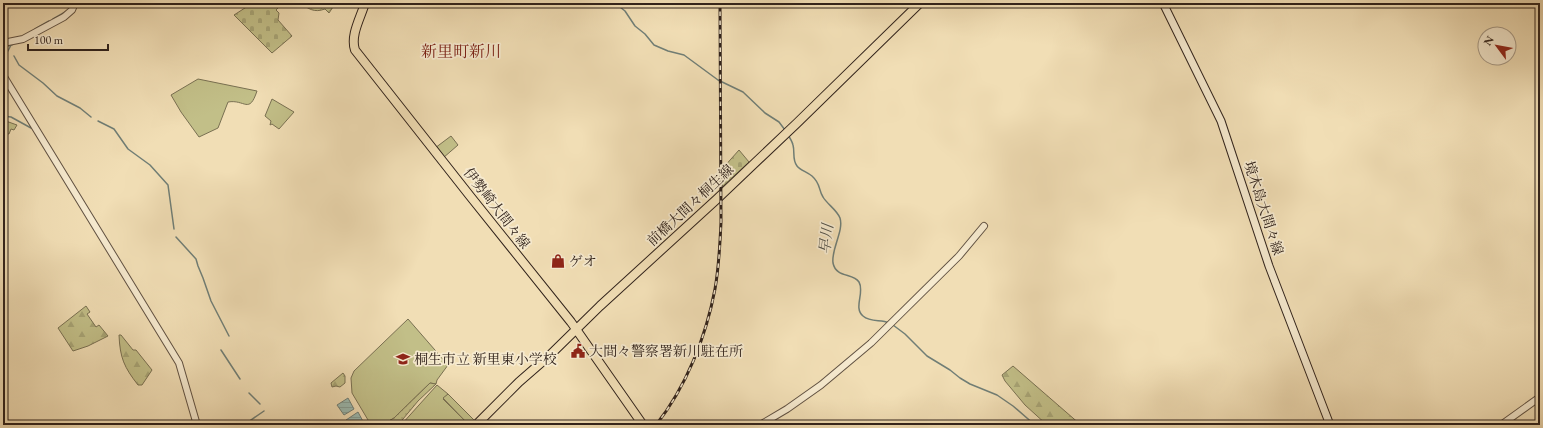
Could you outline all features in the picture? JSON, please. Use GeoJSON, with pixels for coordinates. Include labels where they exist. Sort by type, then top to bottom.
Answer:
{"type":"FeatureCollection","features":[{"type":"Feature","properties":{"kind":"main road","name":"伊勢崎大間々線"},"geometry":{"type":"LineString","coordinates":[[365,3],[354,37],[355,50],[576,329],[643,425]]}},
{"type":"Feature","properties":{"kind":"main road","name":"前橋大間々桐生線"},"geometry":{"type":"LineString","coordinates":[[476,425],[519,382],[788,132],[920,3]]}},
{"type":"Feature","properties":{"kind":"main road","name":"境木島大間々線"},"geometry":{"type":"LineString","coordinates":[[1163,3],[1221,121],[1269,266],[1330,425]]}},
{"type":"Feature","properties":{"kind":"street"},"geometry":{"type":"LineString","coordinates":[[3,43],[23,39],[64,17],[72,10],[75,3]]}},
{"type":"Feature","properties":{"kind":"street"},"geometry":{"type":"LineString","coordinates":[[3,75],[181,366],[197,425]]}},
{"type":"Feature","properties":{"kind":"street"},"geometry":{"type":"LineString","coordinates":[[760,425],[787,410],[821,385],[886,329],[959,256],[984,226]]}},
{"type":"Feature","properties":{"kind":"street"},"geometry":{"type":"LineString","coordinates":[[1501,425],[1540,396]]}},
{"type":"Feature","properties":{"kind":"green space"},"geometry":{"type":"Polygon","coordinates":[[[246,3],[275,3],[279,7],[276,10],[279,13],[278,20],[292,36],[272,53],[234,15],[248,6],[246,3]]]}},
{"type":"Feature","properties":{"kind":"green space"},"geometry":{"type":"Polygon","coordinates":[[[300,3],[329,3],[333,7],[329,13],[325,9],[318,11],[312,10],[300,3]]]}},
{"type":"Feature","properties":{"kind":"green space"},"geometry":{"type":"Polygon","coordinates":[[[198,79],[257,91],[249,104],[228,102],[218,128],[199,137],[171,95],[198,79]]]}},
{"type":"Feature","properties":{"kind":"green space"},"geometry":{"type":"Polygon","coordinates":[[[272,99],[294,112],[279,129],[272,124],[270,125],[271,121],[265,116],[272,99]]]}},
{"type":"Feature","properties":{"kind":"green space"},"geometry":{"type":"Polygon","coordinates":[[[3,120],[17,125],[14,130],[11,129],[9,134],[3,133],[3,120]]]}},
{"type":"Feature","properties":{"kind":"green space"},"geometry":{"type":"Polygon","coordinates":[[[451,136],[458,145],[443,158],[435,148],[451,136]]]}},
{"type":"Feature","properties":{"kind":"green space"},"geometry":{"type":"Polygon","coordinates":[[[739,150],[749,162],[722,187],[723,168],[739,150]]]}},
{"type":"Feature","properties":{"kind":"green space"},"geometry":{"type":"Polygon","coordinates":[[[86,306],[90,312],[87,314],[96,327],[99,325],[108,336],[88,346],[73,351],[58,328],[86,306]]]}},
{"type":"Feature","properties":{"kind":"green space"},"geometry":{"type":"Polygon","coordinates":[[[408,319],[448,365],[437,380],[436,384],[430,383],[394,418],[382,425],[371,425],[352,393],[351,378],[354,371],[408,319]]]}},
{"type":"Feature","properties":{"kind":"green space"},"geometry":{"type":"Polygon","coordinates":[[[119,335],[121,335],[133,350],[136,350],[152,370],[142,385],[138,385],[126,367],[120,350],[119,335]]]}},
{"type":"Feature","properties":{"kind":"green space"},"geometry":{"type":"Polygon","coordinates":[[[1013,366],[1081,425],[1047,425],[1025,405],[1005,381],[1002,375],[1013,366]]]}},
{"type":"Feature","properties":{"kind":"green space"},"geometry":{"type":"Polygon","coordinates":[[[343,373],[345,376],[345,383],[340,387],[332,387],[331,383],[343,373]]]}},
{"type":"Feature","properties":{"kind":"green space"},"geometry":{"type":"Polygon","coordinates":[[[430,383],[436,384],[418,401],[398,425],[382,425],[394,418],[430,383]]]}},
{"type":"Feature","properties":{"kind":"green space"},"geometry":{"type":"Polygon","coordinates":[[[437,385],[448,394],[443,399],[468,424],[401,425],[437,385]]]}},
{"type":"Feature","properties":{"kind":"green space"},"geometry":{"type":"Polygon","coordinates":[[[448,394],[474,420],[469,425],[443,398],[448,394]]]}},
{"type":"Feature","properties":{"kind":"water"},"geometry":{"type":"Polygon","coordinates":[[[348,398],[354,409],[344,415],[337,405],[348,398]]]}},
{"type":"Feature","properties":{"kind":"water"},"geometry":{"type":"Polygon","coordinates":[[[358,412],[365,425],[349,425],[346,420],[358,412]]]}},
{"type":"Feature","properties":{"kind":"waterway","name":"早川"},"geometry":{"type":"LineString","coordinates":[[615,3],[625,11],[635,26],[645,34],[654,45],[668,51],[684,55],[718,80],[743,92],[765,113],[779,122],[785,130]]}},
{"type":"Feature","properties":{"kind":"waterway"},"geometry":{"type":"LineString","coordinates":[[53,19],[67,11]]}},
{"type":"Feature","properties":{"kind":"waterway"},"geometry":{"type":"LineString","coordinates":[[35,29],[49,21]]}},
{"type":"Feature","properties":{"kind":"waterway"},"geometry":{"type":"LineString","coordinates":[[8,51],[11,45]]}},
{"type":"Feature","properties":{"kind":"waterway"},"geometry":{"type":"LineString","coordinates":[[3,47],[12,45]]}},
{"type":"Feature","properties":{"kind":"waterway"},"geometry":{"type":"LineString","coordinates":[[14,56],[19,65],[43,83],[57,96],[80,108],[91,117]]}},
{"type":"Feature","properties":{"kind":"waterway"},"geometry":{"type":"LineString","coordinates":[[3,116],[11,117],[31,128]]}},
{"type":"Feature","properties":{"kind":"waterway"},"geometry":{"type":"LineString","coordinates":[[98,121],[114,129],[128,149],[150,165],[168,185],[174,229]]}},
{"type":"Feature","properties":{"kind":"waterway","name":"早川"},"geometry":{"type":"LineString","coordinates":[[788,135],[793,145],[795,164],[815,179],[823,197],[837,212],[840,218],[840,229],[833,258],[835,268],[837,271],[853,277],[859,282],[861,290],[859,304],[860,313],[866,318],[889,323]]}},
{"type":"Feature","properties":{"kind":"waterway"},"geometry":{"type":"LineString","coordinates":[[176,237],[196,259],[211,301],[229,336]]}},
{"type":"Feature","properties":{"kind":"waterway","name":"早川"},"geometry":{"type":"LineString","coordinates":[[893,325],[905,334],[927,356],[970,384],[997,395],[1013,406],[1035,425]]}},
{"type":"Feature","properties":{"kind":"waterway"},"geometry":{"type":"LineString","coordinates":[[221,350],[240,379]]}},
{"type":"Feature","properties":{"kind":"waterway"},"geometry":{"type":"LineString","coordinates":[[249,393],[260,404]]}},
{"type":"Feature","properties":{"kind":"waterway"},"geometry":{"type":"LineString","coordinates":[[248,425],[248,422],[264,411]]}},
{"type":"Feature","properties":{"kind":"waterway"},"geometry":{"type":"LineString","coordinates":[[192,420],[194,425]]}},
{"type":"Feature","properties":{"kind":"railway"},"geometry":{"type":"LineString","coordinates":[[656,425],[677,394],[693,361],[706,325],[716,281],[721,222],[720,3]]}},
{"type":"Feature","properties":{"kind":"place","name":"ゲオ"},"geometry":{"type":"Point","coordinates":[558,261]}},
{"type":"Feature","properties":{"kind":"place","name":"大間々警察署新川駐在所"},"geometry":{"type":"Point","coordinates":[578,351]}},
{"type":"Feature","properties":{"kind":"place","name":"桐生市立 新里東小学校"},"geometry":{"type":"Point","coordinates":[403,359]}},
{"type":"Feature","properties":{"kind":"district","name":"新里町新川"},"geometry":{"type":"Point","coordinates":[461,51]}}]}
